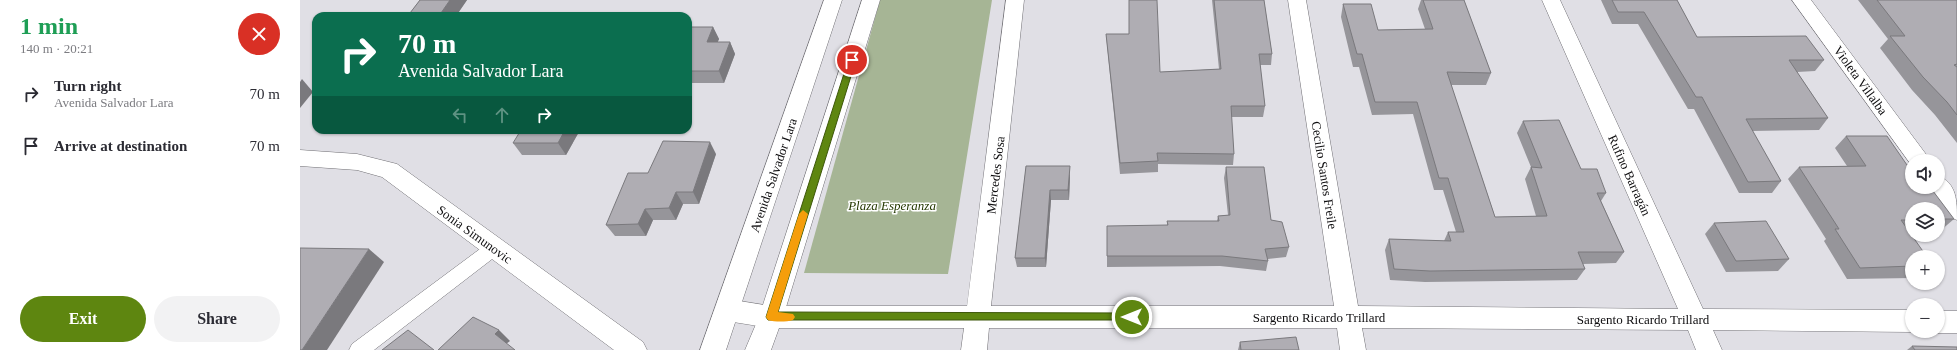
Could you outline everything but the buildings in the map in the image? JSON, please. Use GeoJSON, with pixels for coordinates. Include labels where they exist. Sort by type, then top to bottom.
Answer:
{"type":"FeatureCollection","features":[{"type":"Feature","properties":{"kind":"street","name":"Avenida Salvador Lara"},"geometry":{"type":"LineString","coordinates":[[713,350],[833,0]]}},
{"type":"Feature","properties":{"kind":"street"},"geometry":{"type":"LineString","coordinates":[[758,350],[771,317],[871,0]]}},
{"type":"Feature","properties":{"kind":"street","name":"Mercedes Sosa"},"geometry":{"type":"LineString","coordinates":[[974,350],[1015,0]]}},
{"type":"Feature","properties":{"kind":"street","name":"Cecilio Santos Freile"},"geometry":{"type":"LineString","coordinates":[[1297,0],[1353,350]]}},
{"type":"Feature","properties":{"kind":"street","name":"Rufino Barragán"},"geometry":{"type":"LineString","coordinates":[[1551,0],[1709,350]]}},
{"type":"Feature","properties":{"kind":"street","name":"Violeta Villalba"},"geometry":{"type":"LineString","coordinates":[[1801,0],[1915,154]]}},
{"type":"Feature","properties":{"kind":"street","name":"Sonia Simunovic"},"geometry":{"type":"LineString","coordinates":[[300,158],[357,162],[390,170],[634,350]]}},
{"type":"Feature","properties":{"kind":"street"},"geometry":{"type":"LineString","coordinates":[[1945,194],[1957,211]]}},
{"type":"Feature","properties":{"kind":"street","name":"Sargento Ricardo Trillard"},"geometry":{"type":"LineString","coordinates":[[727,310],[771,317],[1348,317],[1905,321]]}},
{"type":"Feature","properties":{"kind":"street"},"geometry":{"type":"LineString","coordinates":[[1945,322],[1957,322]]}},
{"type":"Feature","properties":{"kind":"lane"},"geometry":{"type":"LineString","coordinates":[[359,350],[494,248]]}},
{"type":"Feature","properties":{"kind":"green space","name":"Plaza Esperanza"},"geometry":{"type":"Polygon","coordinates":[[[880,0],[992,0],[948,274],[804,273],[880,0]]]}},
{"type":"Feature","properties":{"kind":"slow traffic"},"geometry":{"type":"LineString","coordinates":[[789,317],[771,317],[803,214]]}},
{"type":"Feature","properties":{"kind":"route"},"geometry":{"type":"LineString","coordinates":[[852,60],[771,317],[1132,317]]}}]}
